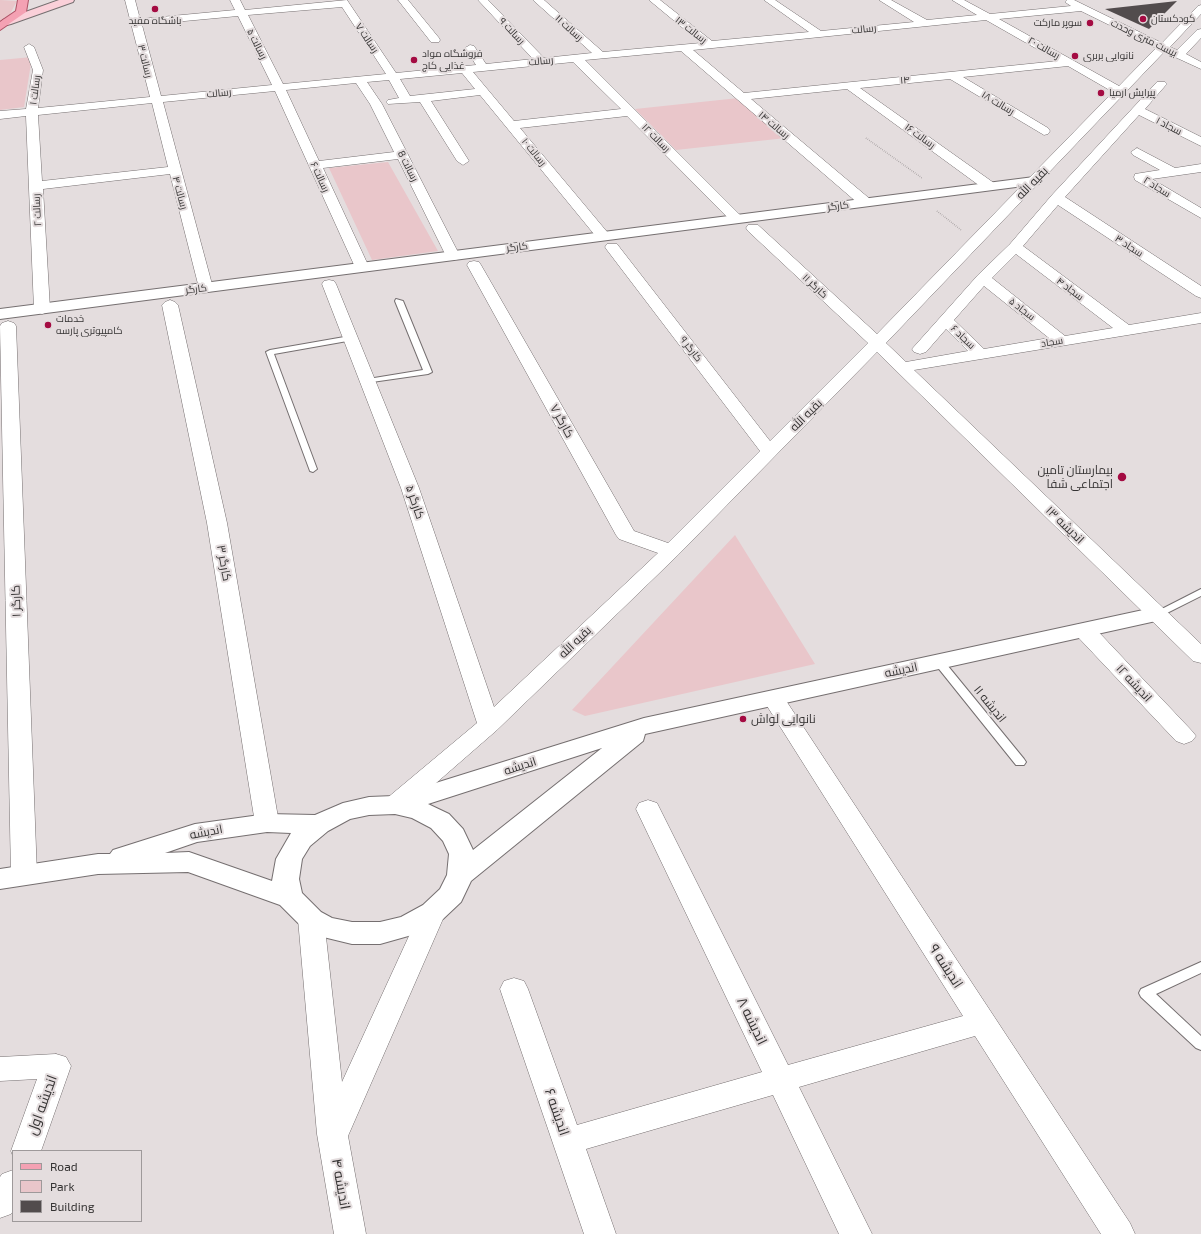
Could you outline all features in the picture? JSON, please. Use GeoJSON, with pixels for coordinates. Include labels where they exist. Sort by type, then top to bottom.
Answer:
{"type":"FeatureCollection","features":[{"type":"Feature","properties":{"kind":"main road"},"geometry":{"type":"LineString","coordinates":[[4,24],[21,12],[23,0]]}},
{"type":"Feature","properties":{"kind":"main road"},"geometry":{"type":"LineString","coordinates":[[4,24],[69,0]]}},
{"type":"Feature","properties":{"kind":"street","name":"رسالت ۳"},"geometry":{"type":"LineString","coordinates":[[130,0],[155,99]]}},
{"type":"Feature","properties":{"kind":"street","name":"رسالت ۵"},"geometry":{"type":"LineString","coordinates":[[236,0],[279,87]]}},
{"type":"Feature","properties":{"kind":"street"},"geometry":{"type":"LineString","coordinates":[[403,0],[436,40]]}},
{"type":"Feature","properties":{"kind":"street","name":"رسالت ۹"},"geometry":{"type":"LineString","coordinates":[[483,0],[541,61]]}},
{"type":"Feature","properties":{"kind":"street","name":"رسالت ۱۱"},"geometry":{"type":"LineString","coordinates":[[538,0],[600,55]]}},
{"type":"Feature","properties":{"kind":"street","name":"رسالت ۱۳"},"geometry":{"type":"LineString","coordinates":[[654,0],[710,44]]}},
{"type":"Feature","properties":{"kind":"street"},"geometry":{"type":"LineString","coordinates":[[769,0],[819,34]]}},
{"type":"Feature","properties":{"kind":"street"},"geometry":{"type":"LineString","coordinates":[[884,0],[924,24]]}},
{"type":"Feature","properties":{"kind":"street","name":"رسالت ۲۰"},"geometry":{"type":"LineString","coordinates":[[956,0],[1120,91]]}},
{"type":"Feature","properties":{"kind":"street","name":"بیست متری وحدت"},"geometry":{"type":"LineString","coordinates":[[1066,0],[1201,66]]}},
{"type":"Feature","properties":{"kind":"street"},"geometry":{"type":"LineString","coordinates":[[136,22],[242,13],[343,2]]}},
{"type":"Feature","properties":{"kind":"street","name":"رسالت ۷"},"geometry":{"type":"LineString","coordinates":[[343,2],[393,76],[406,100]]}},
{"type":"Feature","properties":{"kind":"street","name":"رسالت"},"geometry":{"type":"LineString","coordinates":[[0,114],[1082,8]]}},
{"type":"Feature","properties":{"kind":"street","name":"بقیه الله"},"geometry":{"type":"LineString","coordinates":[[395,805],[489,725],[671,551],[877,343],[1201,8]]}},
{"type":"Feature","properties":{"kind":"street"},"geometry":{"type":"LineString","coordinates":[[1179,55],[1201,32]]}},
{"type":"Feature","properties":{"kind":"street","name":"رسالت ۱"},"geometry":{"type":"LineString","coordinates":[[29,46],[30,53],[38,70],[32,111]]}},
{"type":"Feature","properties":{"kind":"street","name":"رسالت ۱۴"},"geometry":{"type":"LineString","coordinates":[[683,47],[865,202]]}},
{"type":"Feature","properties":{"kind":"street"},"geometry":{"type":"LineString","coordinates":[[470,48],[483,67]]}},
{"type":"Feature","properties":{"kind":"street","name":"رسالت ۱۲"},"geometry":{"type":"LineString","coordinates":[[576,58],[736,219]]}},
{"type":"Feature","properties":{"kind":"street","name":"۱۴"},"geometry":{"type":"LineString","coordinates":[[741,97],[1069,62]]}},
{"type":"Feature","properties":{"kind":"street","name":"رسالت ۱۰"},"geometry":{"type":"LineString","coordinates":[[466,69],[607,242]]}},
{"type":"Feature","properties":{"kind":"street","name":"رسالت ۱۸"},"geometry":{"type":"LineString","coordinates":[[952,75],[1044,131]]}},
{"type":"Feature","properties":{"kind":"street","name":"رسالت 8"},"geometry":{"type":"LineString","coordinates":[[359,79],[376,104],[453,256]]}},
{"type":"Feature","properties":{"kind":"street"},"geometry":{"type":"LineString","coordinates":[[920,349],[1161,84]]}},
{"type":"Feature","properties":{"kind":"street","name":"رسالت ۱۶"},"geometry":{"type":"LineString","coordinates":[[850,86],[989,186]]}},
{"type":"Feature","properties":{"kind":"street","name":"رسالت ۶"},"geometry":{"type":"LineString","coordinates":[[279,87],[362,267]]}},
{"type":"Feature","properties":{"kind":"street"},"geometry":{"type":"LineString","coordinates":[[376,104],[484,91]]}},
{"type":"Feature","properties":{"kind":"street"},"geometry":{"type":"LineString","coordinates":[[423,98],[463,162]]}},
{"type":"Feature","properties":{"kind":"street","name":"رسالت ۴"},"geometry":{"type":"LineString","coordinates":[[155,99],[206,288]]}},
{"type":"Feature","properties":{"kind":"street","name":"سجاد ۱"},"geometry":{"type":"LineString","coordinates":[[1138,110],[1201,142]]}},
{"type":"Feature","properties":{"kind":"street","name":"رسالت ۲"},"geometry":{"type":"LineString","coordinates":[[32,111],[42,309]]}},
{"type":"Feature","properties":{"kind":"street"},"geometry":{"type":"LineString","coordinates":[[512,125],[630,112]]}},
{"type":"Feature","properties":{"kind":"street","name":"سجاد ۲"},"geometry":{"type":"LineString","coordinates":[[1137,152],[1173,172]]}},
{"type":"Feature","properties":{"kind":"street"},"geometry":{"type":"LineString","coordinates":[[314,165],[402,155]]}},
{"type":"Feature","properties":{"kind":"street","name":"سجاد ۲"},"geometry":{"type":"LineString","coordinates":[[1201,168],[1140,177],[1201,214]]}},
{"type":"Feature","properties":{"kind":"street"},"geometry":{"type":"LineString","coordinates":[[36,186],[174,170]]}},
{"type":"Feature","properties":{"kind":"street","name":"کارگر"},"geometry":{"type":"LineString","coordinates":[[3,322],[42,309],[206,288],[329,284],[474,265],[736,219],[1034,180]]}},
{"type":"Feature","properties":{"kind":"street","name":"کارگر"},"geometry":{"type":"LineString","coordinates":[[3,322],[170,305],[362,267],[453,256],[753,228],[1021,193]]}},
{"type":"Feature","properties":{"kind":"street","name":"سجاد ۳"},"geometry":{"type":"LineString","coordinates":[[1057,198],[1201,293]]}},
{"type":"Feature","properties":{"kind":"street","name":"کارگر ۱۱"},"geometry":{"type":"LineString","coordinates":[[753,228],[877,343]]}},
{"type":"Feature","properties":{"kind":"street","name":"کارگر ۹"},"geometry":{"type":"LineString","coordinates":[[607,242],[770,452]]}},
{"type":"Feature","properties":{"kind":"street","name":"سجاد ۴"},"geometry":{"type":"LineString","coordinates":[[1014,247],[1126,330]]}},
{"type":"Feature","properties":{"kind":"street","name":"کارگر ۷"},"geometry":{"type":"LineString","coordinates":[[474,265],[626,534],[671,551]]}},
{"type":"Feature","properties":{"kind":"street","name":"سجاد ۵"},"geometry":{"type":"LineString","coordinates":[[983,278],[1062,341]]}},
{"type":"Feature","properties":{"kind":"street","name":"کارگر ۵"},"geometry":{"type":"LineString","coordinates":[[329,284],[410,488],[489,725]]}},
{"type":"Feature","properties":{"kind":"street","name":"کارگر ۳"},"geometry":{"type":"LineString","coordinates":[[170,305],[217,523],[268,823]]}},
{"type":"Feature","properties":{"kind":"street","name":"سجاد"},"geometry":{"type":"LineString","coordinates":[[902,367],[1201,318]]}},
{"type":"Feature","properties":{"kind":"street","name":"سجاد ۶"},"geometry":{"type":"LineString","coordinates":[[945,320],[980,354]]}},
{"type":"Feature","properties":{"kind":"street","name":"کارگر ۱"},"geometry":{"type":"LineString","coordinates":[[3,322],[12,877]]}},
{"type":"Feature","properties":{"kind":"street","name":"اندیشه ۱۳"},"geometry":{"type":"LineString","coordinates":[[877,343],[1201,656]]}},
{"type":"Feature","properties":{"kind":"street","name":"اندیشه"},"geometry":{"type":"LineString","coordinates":[[395,805],[644,726],[1157,614]]}},
{"type":"Feature","properties":{"kind":"street","name":"اندیشه ۱۲"},"geometry":{"type":"LineString","coordinates":[[1084,630],[1184,736]]}},
{"type":"Feature","properties":{"kind":"street","name":"اندیشه ۹"},"geometry":{"type":"LineString","coordinates":[[774,698],[1119,1234]]}},
{"type":"Feature","properties":{"kind":"street","name":"اندیشه"},"geometry":{"type":"LineString","coordinates":[[460,875],[644,726]]}},
{"type":"Feature","properties":{"kind":"street","name":"اندیشه"},"geometry":{"type":"LineString","coordinates":[[12,877],[98,864],[189,862],[290,898],[311,919],[325,927],[352,933],[380,933],[409,925],[433,912],[451,894],[460,875],[462,854],[454,836],[440,821],[419,810],[395,805],[368,806],[343,812],[319,824],[301,839],[289,858],[286,879],[290,898]]}},
{"type":"Feature","properties":{"kind":"street","name":"اندیشه ۸"},"geometry":{"type":"LineString","coordinates":[[648,809],[856,1234]]}},
{"type":"Feature","properties":{"kind":"street","name":"اندیشه"},"geometry":{"type":"LineString","coordinates":[[98,864],[195,833],[268,823],[319,824]]}},
{"type":"Feature","properties":{"kind":"street"},"geometry":{"type":"LineString","coordinates":[[332,1134],[433,912]]}},
{"type":"Feature","properties":{"kind":"street","name":"اندیشه ۴"},"geometry":{"type":"LineString","coordinates":[[311,919],[332,1134],[350,1234]]}},
{"type":"Feature","properties":{"kind":"street","name":"اندیشه ۶"},"geometry":{"type":"LineString","coordinates":[[514,989],[600,1234]]}},
{"type":"Feature","properties":{"kind":"street"},"geometry":{"type":"LineString","coordinates":[[567,1141],[982,1022]]}},
{"type":"Feature","properties":{"kind":"street","name":"اندیشه اول"},"geometry":{"type":"LineString","coordinates":[[0,1069],[56,1066],[26,1150]]}},
{"type":"Feature","properties":{"kind":"street"},"geometry":{"type":"LineString","coordinates":[[0,1204],[12,1186]]}},
{"type":"Feature","properties":{"kind":"lane"},"geometry":{"type":"LineString","coordinates":[[368,381],[428,372],[399,300]]}},
{"type":"Feature","properties":{"kind":"lane"},"geometry":{"type":"LineString","coordinates":[[313,470],[270,352],[350,338]]}},
{"type":"Feature","properties":{"kind":"lane"},"geometry":{"type":"LineString","coordinates":[[1157,614],[1201,592]]}},
{"type":"Feature","properties":{"kind":"lane","name":"اندیشه ۱۱"},"geometry":{"type":"LineString","coordinates":[[939,662],[1020,762]]}},
{"type":"Feature","properties":{"kind":"lane"},"geometry":{"type":"LineString","coordinates":[[1201,967],[1146,993],[1201,1044]]}},
{"type":"Feature","properties":{"kind":"path"},"geometry":{"type":"LineString","coordinates":[[866,138],[942,192]]}},
{"type":"Feature","properties":{"kind":"path"},"geometry":{"type":"LineString","coordinates":[[930,205],[975,242]]}},
{"type":"Feature","properties":{"kind":"green space"},"geometry":{"type":"Polygon","coordinates":[[[0,0],[17,1],[10,14],[0,21],[0,0]]]}},
{"type":"Feature","properties":{"kind":"green space"},"geometry":{"type":"Polygon","coordinates":[[[32,57],[24,107],[0,110],[0,60],[32,57]]]}},
{"type":"Feature","properties":{"kind":"green space"},"geometry":{"type":"Polygon","coordinates":[[[748,97],[795,137],[676,150],[635,109],[748,97]]]}},
{"type":"Feature","properties":{"kind":"green space"},"geometry":{"type":"Polygon","coordinates":[[[388,162],[438,251],[372,260],[329,168],[388,162]]]}},
{"type":"Feature","properties":{"kind":"green space"},"geometry":{"type":"Polygon","coordinates":[[[735,535],[815,664],[585,716],[572,710],[735,535]]]}},
{"type":"Feature","properties":{"kind":"building","name":"کودکستان"},"geometry":{"type":"Polygon","coordinates":[[[1177,1],[1149,29],[1105,9],[1177,1]]]}},
{"type":"Feature","properties":{"kind":"place","name":"باشگاه مفید"},"geometry":{"type":"Point","coordinates":[155,9]}},
{"type":"Feature","properties":{"kind":"place","name":"کودکستان"},"geometry":{"type":"Point","coordinates":[1143,19]}},
{"type":"Feature","properties":{"kind":"place","name":"سوپر مارکت"},"geometry":{"type":"Point","coordinates":[1090,23]}},
{"type":"Feature","properties":{"kind":"place","name":"نانوایی بربری"},"geometry":{"type":"Point","coordinates":[1075,56]}},
{"type":"Feature","properties":{"kind":"place","name":"فروشگاه مواد غذایی کاج"},"geometry":{"type":"Point","coordinates":[414,60]}},
{"type":"Feature","properties":{"kind":"place","name":"پیرایش ارمیا"},"geometry":{"type":"Point","coordinates":[1101,93]}},
{"type":"Feature","properties":{"kind":"place","name":"خدمات کامپیوتری پارسه"},"geometry":{"type":"Point","coordinates":[48,325]}},
{"type":"Feature","properties":{"kind":"place","name":"بیمارستان تامین اجتماعی شفا"},"geometry":{"type":"Point","coordinates":[1122,477]}},
{"type":"Feature","properties":{"kind":"place","name":"نانوایی لواش"},"geometry":{"type":"Point","coordinates":[743,719]}}]}
